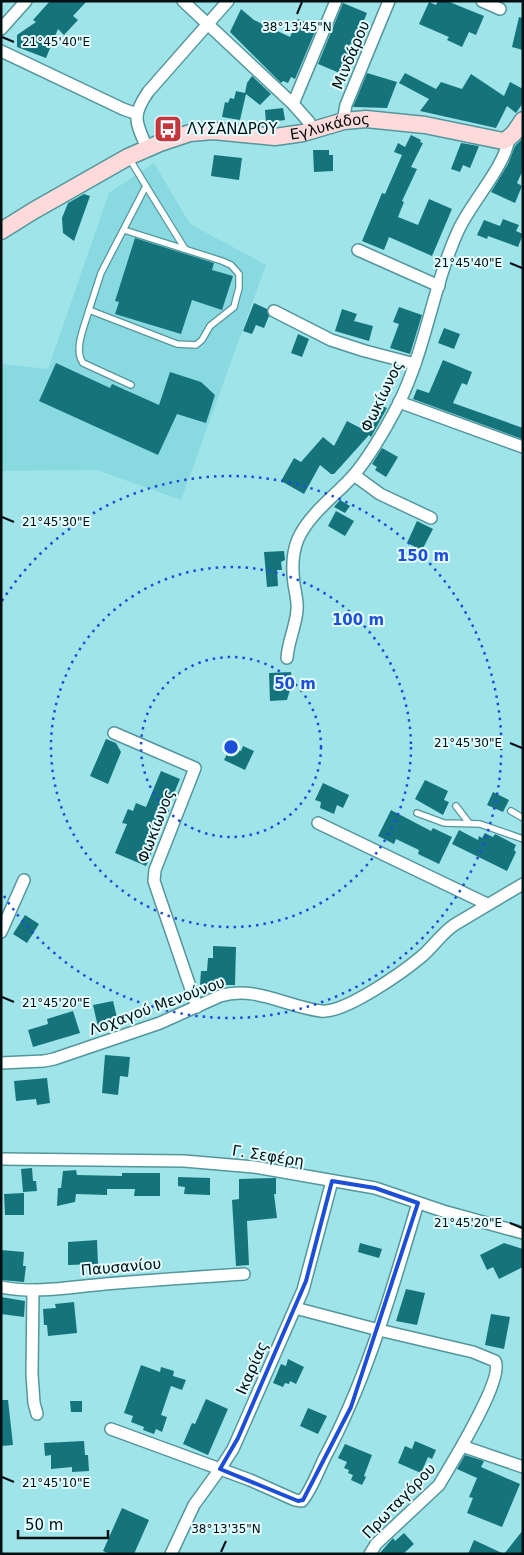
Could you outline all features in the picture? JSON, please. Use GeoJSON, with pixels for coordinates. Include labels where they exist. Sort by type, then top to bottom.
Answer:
{"type":"FeatureCollection","features":[{"type":"Feature","properties":{"kind":"main road","name":"Εγλυκάδος"},"geometry":{"type":"LineString","coordinates":[[1,231],[128,157],[179,136],[196,132],[223,132],[267,137],[290,136],[342,121],[376,120],[425,125],[500,141],[509,138]]}},
{"type":"Feature","properties":{"kind":"main road"},"geometry":{"type":"LineString","coordinates":[[509,138],[523,120]]}},
{"type":"Feature","properties":{"kind":"street"},"geometry":{"type":"LineString","coordinates":[[1,29],[26,1]]}},
{"type":"Feature","properties":{"kind":"street"},"geometry":{"type":"LineString","coordinates":[[183,1],[293,104],[306,119],[310,131]]}},
{"type":"Feature","properties":{"kind":"street"},"geometry":{"type":"LineString","coordinates":[[147,148],[137,126],[137,114],[140,104],[148,92],[228,1]]}},
{"type":"Feature","properties":{"kind":"street"},"geometry":{"type":"LineString","coordinates":[[293,104],[336,1]]}},
{"type":"Feature","properties":{"kind":"street","name":"Μινδάρου"},"geometry":{"type":"LineString","coordinates":[[342,121],[346,105],[389,1]]}},
{"type":"Feature","properties":{"kind":"street"},"geometry":{"type":"LineString","coordinates":[[482,1],[500,9]]}},
{"type":"Feature","properties":{"kind":"street"},"geometry":{"type":"LineString","coordinates":[[1,51],[137,114]]}},
{"type":"Feature","properties":{"kind":"street","name":"Φωκίωνος"},"geometry":{"type":"LineString","coordinates":[[287,658],[288,644],[297,611],[293,569],[294,553],[298,540],[308,524],[354,475],[378,440],[399,402],[415,364],[460,226],[472,203],[499,165],[509,138]]}},
{"type":"Feature","properties":{"kind":"street"},"geometry":{"type":"LineString","coordinates":[[358,250],[439,286]]}},
{"type":"Feature","properties":{"kind":"street"},"geometry":{"type":"LineString","coordinates":[[274,312],[332,340],[415,364]]}},
{"type":"Feature","properties":{"kind":"street"},"geometry":{"type":"LineString","coordinates":[[399,402],[523,447]]}},
{"type":"Feature","properties":{"kind":"street"},"geometry":{"type":"LineString","coordinates":[[354,475],[380,494],[431,518]]}},
{"type":"Feature","properties":{"kind":"street","name":"Φωκίωνος"},"geometry":{"type":"LineString","coordinates":[[114,733],[195,768],[158,860],[154,876],[157,890],[197,1007]]}},
{"type":"Feature","properties":{"kind":"street"},"geometry":{"type":"LineString","coordinates":[[318,823],[487,904]]}},
{"type":"Feature","properties":{"kind":"street"},"geometry":{"type":"LineString","coordinates":[[1,932],[24,880]]}},
{"type":"Feature","properties":{"kind":"street","name":"Λοχαγού Μενούνου"},"geometry":{"type":"LineString","coordinates":[[3,1060],[48,1061],[160,1023],[225,995],[244,993],[266,996],[322,1011],[342,1008],[400,973],[422,956],[446,931],[487,904],[523,884]]}},
{"type":"Feature","properties":{"kind":"street","name":"Γ. Σεφέρη"},"geometry":{"type":"LineString","coordinates":[[1,1159],[210,1162],[254,1167],[375,1188],[523,1234]]}},
{"type":"Feature","properties":{"kind":"street","name":"Ικαρίας"},"geometry":{"type":"LineString","coordinates":[[171,1554],[194,1505],[220,1469],[238,1438],[295,1308],[306,1281],[332,1181]]}},
{"type":"Feature","properties":{"kind":"street"},"geometry":{"type":"LineString","coordinates":[[111,1429],[250,1480],[295,1500],[304,1500],[350,1407],[379,1330],[418,1202]]}},
{"type":"Feature","properties":{"kind":"street","name":"Παυσανίου"},"geometry":{"type":"LineString","coordinates":[[1,1287],[33,1290],[244,1274]]}},
{"type":"Feature","properties":{"kind":"street"},"geometry":{"type":"LineString","coordinates":[[33,1290],[32,1374],[34,1403],[37,1414]]}},
{"type":"Feature","properties":{"kind":"street"},"geometry":{"type":"LineString","coordinates":[[295,1308],[379,1330]]}},
{"type":"Feature","properties":{"kind":"street","name":"Πρωταγόρου"},"geometry":{"type":"LineString","coordinates":[[370,1554],[376,1544],[439,1485],[462,1446],[492,1385],[497,1370],[496,1362],[486,1356],[379,1330]]}},
{"type":"Feature","properties":{"kind":"street"},"geometry":{"type":"LineString","coordinates":[[462,1446],[523,1468]]}},
{"type":"Feature","properties":{"kind":"lane"},"geometry":{"type":"LineString","coordinates":[[128,157],[185,249]]}},
{"type":"Feature","properties":{"kind":"lane"},"geometry":{"type":"LineString","coordinates":[[131,385],[83,363],[79,358],[79,350],[101,273],[146,186]]}},
{"type":"Feature","properties":{"kind":"lane"},"geometry":{"type":"LineString","coordinates":[[89,310],[177,344],[196,344],[202,340],[210,326],[234,307],[240,278],[237,270],[227,263],[124,230]]}},
{"type":"Feature","properties":{"kind":"lane"},"geometry":{"type":"LineString","coordinates":[[456,806],[469,823]]}},
{"type":"Feature","properties":{"kind":"lane"},"geometry":{"type":"LineString","coordinates":[[511,811],[523,818]]}},
{"type":"Feature","properties":{"kind":"lane"},"geometry":{"type":"LineString","coordinates":[[417,813],[444,823],[469,823],[487,826],[523,839]]}},
{"type":"Feature","properties":{"kind":"highlighted area"},"geometry":{"type":"Polygon","coordinates":[[[332,1181],[375,1188],[418,1203],[351,1407],[303,1500],[298,1501],[220,1469],[238,1438],[306,1281],[332,1181]]]}},
{"type":"Feature","properties":{"kind":"shaded area"},"geometry":{"type":"Polygon","coordinates":[[[154,163],[190,224],[266,265],[181,500],[97,470],[1,471],[1,364],[48,369],[109,193],[154,163]]]}},
{"type":"Feature","properties":{"kind":"building"},"geometry":{"type":"Polygon","coordinates":[[[50,1],[87,1],[73,16],[78,20],[64,35],[58,29],[46,58],[17,47],[17,35],[36,22],[33,20],[50,1]]]}},
{"type":"Feature","properties":{"kind":"building"},"geometry":{"type":"Polygon","coordinates":[[[438,1],[447,1],[484,16],[476,35],[469,32],[462,47],[447,40],[449,37],[419,24],[429,2],[436,5],[438,1]]]}},
{"type":"Feature","properties":{"kind":"building"},"geometry":{"type":"Polygon","coordinates":[[[343,3],[367,13],[342,74],[318,64],[343,3]]]}},
{"type":"Feature","properties":{"kind":"building"},"geometry":{"type":"Polygon","coordinates":[[[241,9],[254,20],[290,37],[298,19],[317,27],[295,79],[291,77],[288,83],[283,81],[281,83],[230,32],[241,9]]]}},
{"type":"Feature","properties":{"kind":"building"},"geometry":{"type":"Polygon","coordinates":[[[519,17],[523,18],[523,50],[512,47],[519,17]]]}},
{"type":"Feature","properties":{"kind":"building"},"geometry":{"type":"Polygon","coordinates":[[[367,73],[397,82],[387,108],[353,107],[367,73]]]}},
{"type":"Feature","properties":{"kind":"building"},"geometry":{"type":"Polygon","coordinates":[[[405,73],[436,89],[441,82],[462,89],[471,74],[504,96],[510,82],[523,89],[523,103],[516,113],[507,106],[496,128],[420,111],[429,99],[399,83],[405,73]]]}},
{"type":"Feature","properties":{"kind":"building"},"geometry":{"type":"Polygon","coordinates":[[[252,76],[271,94],[260,105],[246,94],[240,120],[222,117],[225,102],[228,103],[230,98],[234,99],[236,91],[245,93],[247,83],[252,76]]]}},
{"type":"Feature","properties":{"kind":"building"},"geometry":{"type":"Polygon","coordinates":[[[283,108],[285,120],[266,123],[265,110],[283,108]]]}},
{"type":"Feature","properties":{"kind":"building"},"geometry":{"type":"Polygon","coordinates":[[[411,135],[423,143],[411,167],[417,169],[402,201],[404,202],[398,217],[418,225],[429,199],[452,209],[432,256],[389,237],[384,250],[362,241],[382,193],[385,194],[402,155],[394,152],[398,143],[405,147],[411,135]]]}},
{"type":"Feature","properties":{"kind":"building"},"geometry":{"type":"Polygon","coordinates":[[[523,138],[523,170],[517,183],[522,186],[515,203],[491,192],[508,164],[515,146],[523,138]]]}},
{"type":"Feature","properties":{"kind":"building"},"geometry":{"type":"Polygon","coordinates":[[[461,143],[479,146],[470,168],[463,165],[460,172],[451,169],[461,143]]]}},
{"type":"Feature","properties":{"kind":"building"},"geometry":{"type":"Polygon","coordinates":[[[313,150],[329,150],[329,155],[333,155],[333,171],[314,172],[313,150]]]}},
{"type":"Feature","properties":{"kind":"building"},"geometry":{"type":"Polygon","coordinates":[[[214,155],[242,158],[239,180],[211,176],[214,155]]]}},
{"type":"Feature","properties":{"kind":"building"},"geometry":{"type":"Polygon","coordinates":[[[84,194],[90,196],[74,241],[63,233],[62,218],[68,203],[84,194]]]}},
{"type":"Feature","properties":{"kind":"building"},"geometry":{"type":"Polygon","coordinates":[[[503,219],[519,225],[516,231],[523,234],[518,247],[488,236],[487,239],[477,235],[484,220],[500,226],[503,219]]]}},
{"type":"Feature","properties":{"kind":"building"},"geometry":{"type":"Polygon","coordinates":[[[135,238],[214,263],[212,270],[233,276],[222,310],[192,300],[181,334],[115,314],[119,302],[115,301],[135,238]]]}},
{"type":"Feature","properties":{"kind":"building"},"geometry":{"type":"Polygon","coordinates":[[[254,303],[267,309],[269,316],[264,328],[256,325],[252,334],[243,331],[254,303]]]}},
{"type":"Feature","properties":{"kind":"building"},"geometry":{"type":"Polygon","coordinates":[[[399,307],[422,315],[410,354],[390,348],[399,324],[393,322],[399,307]]]}},
{"type":"Feature","properties":{"kind":"building"},"geometry":{"type":"Polygon","coordinates":[[[342,309],[357,314],[354,321],[373,326],[369,341],[335,331],[342,309]]]}},
{"type":"Feature","properties":{"kind":"building"},"geometry":{"type":"Polygon","coordinates":[[[444,328],[460,334],[454,349],[438,343],[444,328]]]}},
{"type":"Feature","properties":{"kind":"building"},"geometry":{"type":"Polygon","coordinates":[[[298,334],[309,339],[302,357],[291,353],[298,334]]]}},
{"type":"Feature","properties":{"kind":"building"},"geometry":{"type":"Polygon","coordinates":[[[443,360],[472,372],[467,385],[462,383],[453,403],[523,428],[522,439],[413,399],[417,389],[429,393],[443,360]]]}},
{"type":"Feature","properties":{"kind":"building"},"geometry":{"type":"Polygon","coordinates":[[[56,363],[110,388],[112,384],[159,405],[170,372],[201,382],[215,395],[206,423],[177,414],[158,455],[39,401],[56,363]]]}},
{"type":"Feature","properties":{"kind":"building"},"geometry":{"type":"Polygon","coordinates":[[[378,404],[387,408],[371,437],[369,435],[334,474],[331,474],[320,465],[304,494],[281,481],[294,458],[301,462],[323,437],[334,446],[347,421],[366,431],[378,404]]]}},
{"type":"Feature","properties":{"kind":"building"},"geometry":{"type":"Polygon","coordinates":[[[382,448],[398,457],[386,477],[375,470],[377,467],[372,464],[382,448]]]}},
{"type":"Feature","properties":{"kind":"building"},"geometry":{"type":"Polygon","coordinates":[[[340,500],[350,506],[345,513],[334,507],[340,500]]]}},
{"type":"Feature","properties":{"kind":"building"},"geometry":{"type":"Polygon","coordinates":[[[336,511],[354,521],[345,536],[328,526],[336,511]]]}},
{"type":"Feature","properties":{"kind":"building"},"geometry":{"type":"Polygon","coordinates":[[[417,521],[433,529],[422,550],[407,543],[417,521]]]}},
{"type":"Feature","properties":{"kind":"building"},"geometry":{"type":"Polygon","coordinates":[[[284,551],[285,560],[281,562],[282,570],[277,570],[278,586],[267,587],[264,552],[284,551]]]}},
{"type":"Feature","properties":{"kind":"building"},"geometry":{"type":"Polygon","coordinates":[[[291,672],[292,683],[287,700],[270,701],[269,673],[291,672]]]}},
{"type":"Feature","properties":{"kind":"building"},"geometry":{"type":"Polygon","coordinates":[[[106,739],[116,743],[121,752],[108,784],[90,776],[106,739]]]}},
{"type":"Feature","properties":{"kind":"building"},"geometry":{"type":"Polygon","coordinates":[[[231,746],[241,751],[243,746],[254,751],[245,770],[224,760],[231,746]]]}},
{"type":"Feature","properties":{"kind":"building"},"geometry":{"type":"Polygon","coordinates":[[[161,771],[180,779],[167,810],[162,807],[146,846],[153,849],[146,866],[115,853],[127,824],[122,823],[128,809],[133,811],[136,803],[146,807],[161,771]]]}},
{"type":"Feature","properties":{"kind":"building"},"geometry":{"type":"Polygon","coordinates":[[[425,780],[448,791],[444,800],[449,802],[443,815],[415,799],[425,780]]]}},
{"type":"Feature","properties":{"kind":"building"},"geometry":{"type":"Polygon","coordinates":[[[323,783],[349,795],[343,808],[337,805],[334,814],[320,808],[321,802],[315,800],[323,783]]]}},
{"type":"Feature","properties":{"kind":"building"},"geometry":{"type":"Polygon","coordinates":[[[493,792],[509,800],[503,812],[487,805],[493,792]]]}},
{"type":"Feature","properties":{"kind":"building"},"geometry":{"type":"Polygon","coordinates":[[[391,810],[431,831],[433,828],[452,837],[439,864],[418,854],[419,850],[396,839],[394,844],[378,836],[391,810]]]}},
{"type":"Feature","properties":{"kind":"building"},"geometry":{"type":"Polygon","coordinates":[[[459,830],[478,840],[479,836],[482,838],[485,833],[493,837],[495,834],[516,845],[514,850],[516,852],[507,871],[452,844],[459,830]]]}},
{"type":"Feature","properties":{"kind":"building"},"geometry":{"type":"Polygon","coordinates":[[[25,915],[39,924],[27,943],[13,934],[25,915]]]}},
{"type":"Feature","properties":{"kind":"building"},"geometry":{"type":"Polygon","coordinates":[[[213,946],[236,947],[235,985],[200,985],[201,971],[207,971],[208,958],[213,958],[213,946]]]}},
{"type":"Feature","properties":{"kind":"building"},"geometry":{"type":"Polygon","coordinates":[[[113,1001],[118,1022],[98,1027],[93,1005],[113,1001]]]}},
{"type":"Feature","properties":{"kind":"building"},"geometry":{"type":"Polygon","coordinates":[[[73,1011],[80,1033],[33,1047],[28,1030],[48,1024],[47,1019],[73,1011]]]}},
{"type":"Feature","properties":{"kind":"building"},"geometry":{"type":"Polygon","coordinates":[[[105,1055],[130,1057],[128,1077],[120,1076],[118,1095],[102,1093],[105,1055]]]}},
{"type":"Feature","properties":{"kind":"building"},"geometry":{"type":"Polygon","coordinates":[[[47,1078],[50,1103],[37,1105],[36,1099],[16,1101],[14,1081],[47,1078]]]}},
{"type":"Feature","properties":{"kind":"building"},"geometry":{"type":"Polygon","coordinates":[[[32,1168],[33,1181],[36,1181],[37,1191],[23,1192],[21,1169],[32,1168]]]}},
{"type":"Feature","properties":{"kind":"building"},"geometry":{"type":"Polygon","coordinates":[[[76,1170],[77,1175],[122,1176],[122,1173],[160,1173],[160,1196],[134,1196],[135,1189],[107,1189],[107,1195],[76,1194],[75,1202],[57,1206],[58,1188],[61,1188],[63,1171],[76,1170]]]}},
{"type":"Feature","properties":{"kind":"building"},"geometry":{"type":"Polygon","coordinates":[[[178,1177],[210,1178],[210,1195],[184,1194],[185,1187],[178,1186],[178,1177]]]}},
{"type":"Feature","properties":{"kind":"building"},"geometry":{"type":"Polygon","coordinates":[[[276,1178],[276,1194],[274,1194],[277,1218],[247,1221],[249,1265],[236,1266],[232,1200],[239,1199],[239,1179],[276,1178]]]}},
{"type":"Feature","properties":{"kind":"building"},"geometry":{"type":"Polygon","coordinates":[[[24,1193],[24,1215],[5,1215],[4,1194],[24,1193]]]}},
{"type":"Feature","properties":{"kind":"building"},"geometry":{"type":"Polygon","coordinates":[[[97,1240],[98,1264],[68,1265],[68,1242],[97,1240]]]}},
{"type":"Feature","properties":{"kind":"building"},"geometry":{"type":"Polygon","coordinates":[[[360,1243],[382,1249],[379,1258],[358,1252],[360,1243]]]}},
{"type":"Feature","properties":{"kind":"building"},"geometry":{"type":"Polygon","coordinates":[[[504,1243],[523,1249],[523,1267],[499,1279],[493,1267],[487,1270],[480,1255],[504,1243]]]}},
{"type":"Feature","properties":{"kind":"building"},"geometry":{"type":"Polygon","coordinates":[[[1,1250],[24,1252],[23,1266],[26,1266],[24,1282],[1,1280],[1,1250]]]}},
{"type":"Feature","properties":{"kind":"building"},"geometry":{"type":"Polygon","coordinates":[[[406,1289],[425,1293],[417,1325],[396,1321],[406,1289]]]}},
{"type":"Feature","properties":{"kind":"building"},"geometry":{"type":"Polygon","coordinates":[[[1,1297],[25,1301],[24,1317],[1,1314],[1,1297]]]}},
{"type":"Feature","properties":{"kind":"building"},"geometry":{"type":"Polygon","coordinates":[[[74,1302],[77,1333],[48,1336],[47,1325],[44,1325],[43,1309],[56,1308],[55,1304],[74,1302]]]}},
{"type":"Feature","properties":{"kind":"building"},"geometry":{"type":"Polygon","coordinates":[[[491,1314],[510,1317],[504,1349],[485,1345],[491,1314]]]}},
{"type":"Feature","properties":{"kind":"building"},"geometry":{"type":"Polygon","coordinates":[[[288,1359],[304,1367],[296,1384],[290,1381],[289,1384],[285,1383],[283,1387],[273,1383],[281,1364],[286,1366],[288,1359]]]}},
{"type":"Feature","properties":{"kind":"building"},"geometry":{"type":"Polygon","coordinates":[[[141,1365],[160,1372],[161,1367],[174,1371],[173,1376],[186,1380],[182,1390],[171,1386],[161,1415],[167,1417],[162,1432],[156,1429],[154,1434],[143,1430],[144,1427],[131,1422],[133,1416],[124,1413],[141,1365]]]}},
{"type":"Feature","properties":{"kind":"building"},"geometry":{"type":"Polygon","coordinates":[[[206,1399],[228,1409],[208,1455],[183,1444],[192,1423],[195,1424],[206,1399]]]}},
{"type":"Feature","properties":{"kind":"building"},"geometry":{"type":"Polygon","coordinates":[[[1,1400],[8,1400],[13,1445],[1,1446],[1,1400]]]}},
{"type":"Feature","properties":{"kind":"building"},"geometry":{"type":"Polygon","coordinates":[[[70,1401],[82,1401],[82,1412],[71,1412],[70,1401]]]}},
{"type":"Feature","properties":{"kind":"building"},"geometry":{"type":"Polygon","coordinates":[[[308,1408],[327,1416],[318,1434],[300,1426],[308,1408]]]}},
{"type":"Feature","properties":{"kind":"building"},"geometry":{"type":"Polygon","coordinates":[[[84,1441],[85,1455],[88,1455],[89,1471],[72,1472],[72,1467],[51,1469],[51,1455],[45,1456],[44,1443],[84,1441]]]}},
{"type":"Feature","properties":{"kind":"building"},"geometry":{"type":"Polygon","coordinates":[[[415,1441],[436,1450],[432,1459],[428,1457],[421,1473],[398,1463],[405,1446],[412,1449],[415,1441]]]}},
{"type":"Feature","properties":{"kind":"building"},"geometry":{"type":"Polygon","coordinates":[[[345,1444],[372,1455],[362,1485],[351,1480],[353,1475],[344,1468],[347,1462],[338,1458],[345,1444]]]}},
{"type":"Feature","properties":{"kind":"building"},"geometry":{"type":"Polygon","coordinates":[[[465,1455],[484,1461],[481,1467],[520,1484],[502,1527],[467,1513],[473,1498],[469,1497],[477,1478],[457,1469],[465,1455]]]}},
{"type":"Feature","properties":{"kind":"building"},"geometry":{"type":"Polygon","coordinates":[[[122,1508],[149,1520],[134,1554],[110,1554],[103,1551],[122,1508]]]}},
{"type":"Feature","properties":{"kind":"building"},"geometry":{"type":"Polygon","coordinates":[[[523,1530],[523,1554],[504,1554],[523,1530]]]}},
{"type":"Feature","properties":{"kind":"building"},"geometry":{"type":"Polygon","coordinates":[[[404,1533],[414,1544],[403,1554],[379,1554],[393,1538],[395,1541],[404,1533]]]}},
{"type":"Feature","properties":{"kind":"building"},"geometry":{"type":"Polygon","coordinates":[[[474,1540],[504,1554],[468,1554],[474,1540]]]}},
{"type":"Feature","properties":{"kind":"place","name":"ΛΥΣΑΝΔΡΟΥ"},"geometry":{"type":"Point","coordinates":[168,129]}}]}
